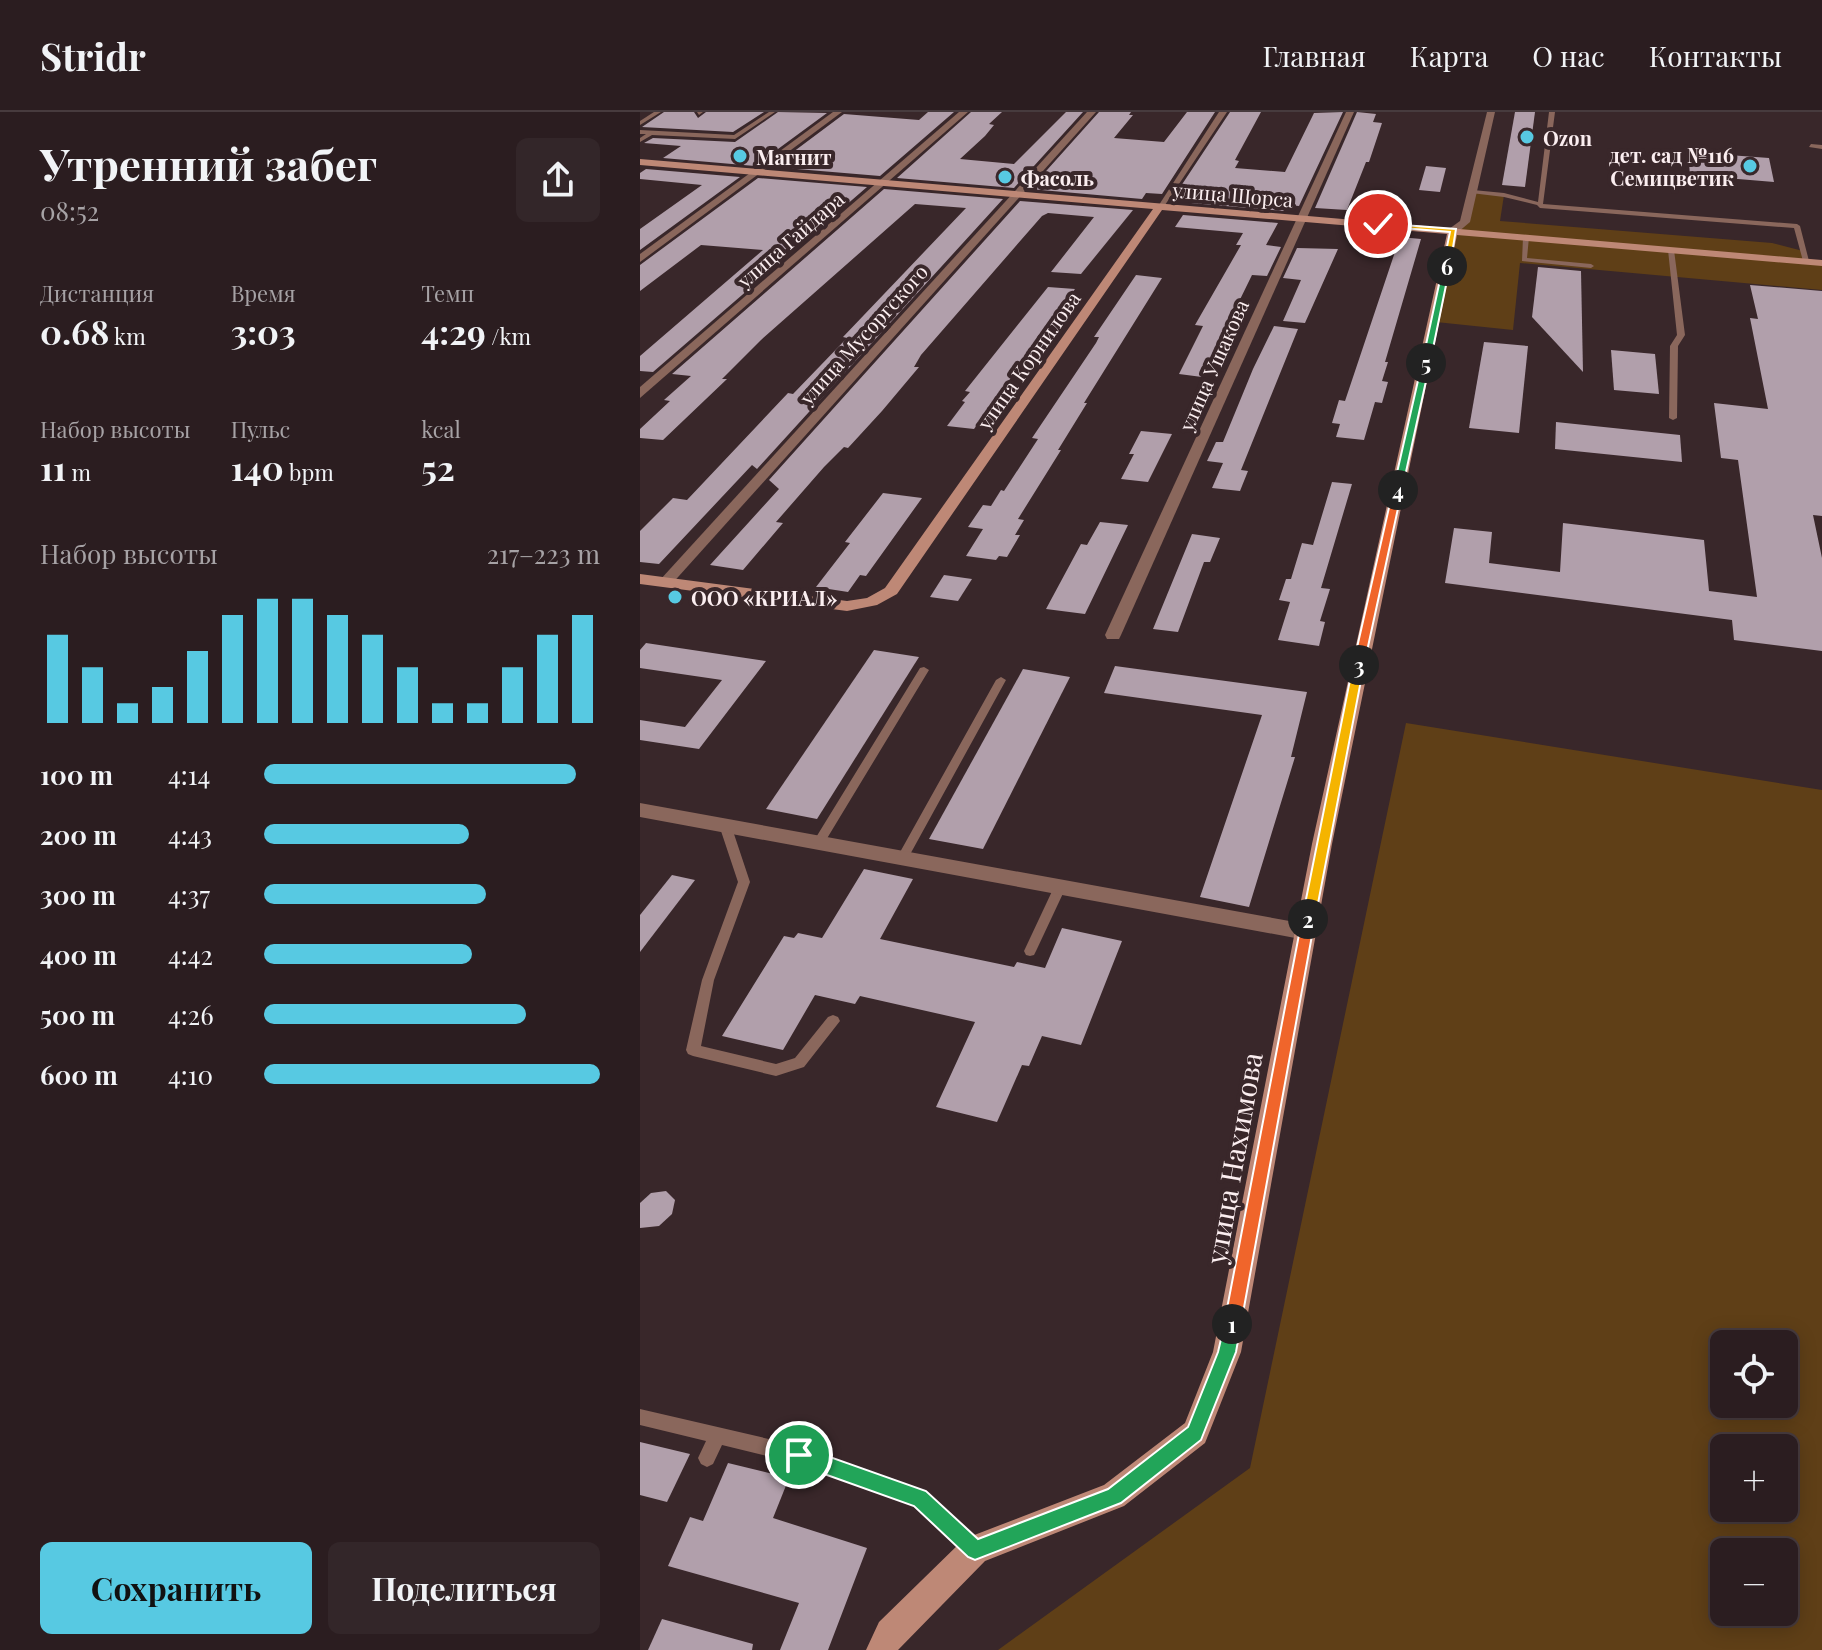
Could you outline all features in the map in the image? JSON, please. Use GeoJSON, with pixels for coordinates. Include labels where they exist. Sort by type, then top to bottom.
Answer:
{"type":"FeatureCollection","features":[{"type":"Feature","properties":{"kind":"street"},"geometry":{"type":"LineString","coordinates":[[640,259],[838,112]]}},
{"type":"Feature","properties":{"kind":"street","name":"улица Гайдара"},"geometry":{"type":"LineString","coordinates":[[640,394],[964,112]]}},
{"type":"Feature","properties":{"kind":"street","name":"улица Мусоргского"},"geometry":{"type":"LineString","coordinates":[[665,583],[1092,112]]}},
{"type":"Feature","properties":{"kind":"street","name":"улица Корнилова"},"geometry":{"type":"LineString","coordinates":[[665,583],[847,606],[871,602],[891,591],[1223,112]]}},
{"type":"Feature","properties":{"kind":"street","name":"улица Ушакова"},"geometry":{"type":"LineString","coordinates":[[1113,635],[1350,112]]}},
{"type":"Feature","properties":{"kind":"street","name":"улица Нахимова"},"geometry":{"type":"LineString","coordinates":[[882,1650],[890,1633],[975,1550],[1114,1496],[1195,1433],[1227,1352],[1357,670],[1436,322],[1453,231],[1465,222],[1491,112]]}},
{"type":"Feature","properties":{"kind":"street","name":"улица Щорса"},"geometry":{"type":"LineString","coordinates":[[640,162],[1822,263]]}},
{"type":"Feature","properties":{"kind":"street"},"geometry":{"type":"LineString","coordinates":[[640,579],[665,583]]}},
{"type":"Feature","properties":{"kind":"street"},"geometry":{"type":"LineString","coordinates":[[640,810],[1306,932]]}},
{"type":"Feature","properties":{"kind":"lane"},"geometry":{"type":"LineString","coordinates":[[640,123],[658,112]]}},
{"type":"Feature","properties":{"kind":"lane"},"geometry":{"type":"LineString","coordinates":[[640,132],[735,137],[772,112]]}},
{"type":"Feature","properties":{"kind":"lane"},"geometry":{"type":"LineString","coordinates":[[1539,204],[1552,112]]}},
{"type":"Feature","properties":{"kind":"lane"},"geometry":{"type":"LineString","coordinates":[[640,140],[651,133]]}},
{"type":"Feature","properties":{"kind":"lane"},"geometry":{"type":"LineString","coordinates":[[1811,146],[1822,147]]}},
{"type":"Feature","properties":{"kind":"lane"},"geometry":{"type":"LineString","coordinates":[[1473,192],[1504,195],[1539,204],[1797,226],[1806,261]]}},
{"type":"Feature","properties":{"kind":"lane"},"geometry":{"type":"LineString","coordinates":[[1526,237],[1524,260],[1591,266]]}},
{"type":"Feature","properties":{"kind":"lane"},"geometry":{"type":"LineString","coordinates":[[1671,250],[1681,335],[1674,346],[1673,418]]}},
{"type":"Feature","properties":{"kind":"lane"},"geometry":{"type":"LineString","coordinates":[[819,842],[924,670]]}},
{"type":"Feature","properties":{"kind":"lane"},"geometry":{"type":"LineString","coordinates":[[903,857],[1001,680]]}},
{"type":"Feature","properties":{"kind":"lane"},"geometry":{"type":"LineString","coordinates":[[725,825],[744,882],[708,980],[693,1050],[776,1070],[799,1063],[833,1021]]}},
{"type":"Feature","properties":{"kind":"lane"},"geometry":{"type":"LineString","coordinates":[[1030,951],[1060,887]]}},
{"type":"Feature","properties":{"kind":"lane"},"geometry":{"type":"LineString","coordinates":[[640,1417],[799,1455],[920,1498],[975,1550]]}},
{"type":"Feature","properties":{"kind":"lane"},"geometry":{"type":"LineString","coordinates":[[707,1458],[717,1436]]}},
{"type":"Feature","properties":{"kind":"shaded area"},"geometry":{"type":"Polygon","coordinates":[[[1473,192],[1504,195],[1500,221],[1772,243],[1803,251],[1806,262],[1822,263],[1822,290],[1520,263],[1513,330],[1436,322],[1453,231],[1465,221],[1473,192]]]}},
{"type":"Feature","properties":{"kind":"shaded area"},"geometry":{"type":"Polygon","coordinates":[[[1406,723],[1822,790],[1822,1650],[998,1650],[1250,1468],[1406,723]]]}},
{"type":"Feature","properties":{"kind":"building"},"geometry":{"type":"Polygon","coordinates":[[[664,112],[694,112],[698,118],[706,112],[764,112],[733,132],[642,127],[664,112]]]}},
{"type":"Feature","properties":{"kind":"building"},"geometry":{"type":"Polygon","coordinates":[[[778,112],[827,113],[755,166],[663,158],[681,146],[644,143],[653,138],[735,142],[778,112]]]}},
{"type":"Feature","properties":{"kind":"building"},"geometry":{"type":"Polygon","coordinates":[[[928,112],[954,112],[880,176],[773,167],[844,114],[919,120],[928,112]]]}},
{"type":"Feature","properties":{"kind":"building"},"geometry":{"type":"Polygon","coordinates":[[[971,112],[1002,112],[989,124],[994,125],[985,136],[960,159],[1014,164],[1066,112],[1083,112],[1014,188],[897,178],[971,112]]]}},
{"type":"Feature","properties":{"kind":"building"},"geometry":{"type":"Polygon","coordinates":[[[1099,112],[1131,112],[1129,115],[1133,115],[1114,138],[1164,142],[1187,112],[1215,112],[1162,194],[1146,193],[1142,199],[1030,189],[1099,112]]]}},
{"type":"Feature","properties":{"kind":"building"},"geometry":{"type":"Polygon","coordinates":[[[1230,112],[1261,112],[1235,160],[1239,161],[1235,168],[1285,172],[1314,113],[1343,112],[1299,206],[1286,205],[1284,211],[1191,203],[1195,197],[1175,195],[1230,112]]]}},
{"type":"Feature","properties":{"kind":"building"},"geometry":{"type":"Polygon","coordinates":[[[1357,112],[1376,114],[1373,122],[1382,123],[1369,162],[1366,162],[1347,210],[1315,208],[1357,112]]]}},
{"type":"Feature","properties":{"kind":"building"},"geometry":{"type":"Polygon","coordinates":[[[1515,112],[1535,112],[1525,187],[1502,185],[1515,112]]]}},
{"type":"Feature","properties":{"kind":"building","name":"дет. сад №116 Семицветик"},"geometry":{"type":"Polygon","coordinates":[[[1688,152],[1769,158],[1774,182],[1690,175],[1688,152]]]}},
{"type":"Feature","properties":{"kind":"building"},"geometry":{"type":"Polygon","coordinates":[[[1426,166],[1446,168],[1440,192],[1419,190],[1426,166]]]}},
{"type":"Feature","properties":{"kind":"building"},"geometry":{"type":"Polygon","coordinates":[[[646,169],[740,177],[640,250],[640,229],[702,185],[640,179],[640,173],[646,169]]]}},
{"type":"Feature","properties":{"kind":"building"},"geometry":{"type":"Polygon","coordinates":[[[758,178],[867,187],[653,372],[640,371],[640,356],[763,250],[701,245],[640,291],[640,265],[758,178]]]}},
{"type":"Feature","properties":{"kind":"building"},"geometry":{"type":"Polygon","coordinates":[[[884,189],[1003,199],[757,469],[752,465],[659,564],[640,562],[640,531],[673,498],[687,500],[788,393],[793,394],[847,338],[843,337],[966,208],[915,204],[761,340],[722,379],[727,379],[663,440],[640,438],[640,429],[670,401],[664,400],[691,376],[672,374],[884,189]]]}},
{"type":"Feature","properties":{"kind":"building"},"geometry":{"type":"Polygon","coordinates":[[[1020,201],[1133,210],[1081,274],[1051,272],[1094,217],[1048,213],[1042,216],[921,355],[914,367],[919,367],[882,411],[848,448],[844,447],[824,467],[776,522],[783,523],[743,570],[710,565],[779,489],[769,480],[1020,201]]]}},
{"type":"Feature","properties":{"kind":"building"},"geometry":{"type":"Polygon","coordinates":[[[1183,215],[1278,223],[1266,245],[1281,247],[1267,276],[1252,275],[1202,377],[1179,374],[1203,326],[1195,325],[1241,245],[1236,245],[1243,233],[1175,227],[1183,215]]]}},
{"type":"Feature","properties":{"kind":"building"},"geometry":{"type":"Polygon","coordinates":[[[1400,237],[1421,239],[1385,362],[1388,362],[1382,381],[1388,382],[1382,403],[1375,402],[1364,440],[1336,437],[1340,424],[1332,423],[1339,400],[1345,401],[1400,237]]]}},
{"type":"Feature","properties":{"kind":"building"},"geometry":{"type":"Polygon","coordinates":[[[1297,248],[1338,249],[1305,323],[1283,321],[1301,280],[1283,278],[1297,248]]]}},
{"type":"Feature","properties":{"kind":"building"},"geometry":{"type":"Polygon","coordinates":[[[1538,267],[1581,271],[1583,372],[1532,317],[1538,267]]]}},
{"type":"Feature","properties":{"kind":"building"},"geometry":{"type":"Polygon","coordinates":[[[1136,275],[1162,278],[1084,403],[1087,403],[1058,450],[1061,450],[1018,519],[1024,520],[1015,535],[1020,535],[1007,557],[999,556],[996,560],[966,556],[983,529],[968,527],[983,505],[991,506],[1001,490],[1004,491],[1038,439],[1032,438],[1096,343],[1099,337],[1094,337],[1136,275]]]}},
{"type":"Feature","properties":{"kind":"building"},"geometry":{"type":"Polygon","coordinates":[[[1750,285],[1822,291],[1822,516],[1813,515],[1822,558],[1822,651],[1734,640],[1732,620],[1445,583],[1454,528],[1492,532],[1489,563],[1560,572],[1563,523],[1704,540],[1709,591],[1757,597],[1738,460],[1721,458],[1714,403],[1768,409],[1750,318],[1758,319],[1750,285]]]}},
{"type":"Feature","properties":{"kind":"building"},"geometry":{"type":"Polygon","coordinates":[[[1048,287],[1075,289],[974,429],[947,426],[970,392],[965,391],[1048,287]]]}},
{"type":"Feature","properties":{"kind":"building"},"geometry":{"type":"Polygon","coordinates":[[[1274,326],[1298,329],[1241,470],[1248,471],[1240,491],[1212,488],[1223,463],[1207,461],[1216,442],[1223,442],[1274,326]]]}},
{"type":"Feature","properties":{"kind":"building"},"geometry":{"type":"Polygon","coordinates":[[[1484,342],[1528,346],[1519,433],[1469,428],[1484,342]]]}},
{"type":"Feature","properties":{"kind":"building"},"geometry":{"type":"Polygon","coordinates":[[[1611,350],[1655,354],[1659,394],[1614,390],[1611,350]]]}},
{"type":"Feature","properties":{"kind":"building"},"geometry":{"type":"Polygon","coordinates":[[[1556,422],[1680,435],[1682,462],[1555,449],[1556,422]]]}},
{"type":"Feature","properties":{"kind":"building"},"geometry":{"type":"Polygon","coordinates":[[[1141,431],[1172,434],[1148,482],[1121,479],[1134,454],[1129,454],[1141,431]]]}},
{"type":"Feature","properties":{"kind":"building"},"geometry":{"type":"Polygon","coordinates":[[[1332,482],[1352,484],[1321,588],[1330,589],[1320,621],[1325,622],[1319,646],[1278,640],[1290,602],[1279,600],[1286,579],[1291,579],[1302,543],[1313,545],[1332,482]]]}},
{"type":"Feature","properties":{"kind":"building"},"geometry":{"type":"Polygon","coordinates":[[[883,493],[922,498],[866,576],[860,575],[848,592],[816,587],[850,543],[845,542],[883,493]]]}},
{"type":"Feature","properties":{"kind":"building"},"geometry":{"type":"Polygon","coordinates":[[[1100,522],[1128,525],[1085,614],[1046,609],[1081,544],[1087,545],[1100,522]]]}},
{"type":"Feature","properties":{"kind":"building"},"geometry":{"type":"Polygon","coordinates":[[[1192,534],[1220,538],[1210,562],[1204,562],[1178,632],[1153,629],[1192,534]]]}},
{"type":"Feature","properties":{"kind":"building"},"geometry":{"type":"Polygon","coordinates":[[[944,575],[972,579],[958,601],[930,597],[944,575]]]}},
{"type":"Feature","properties":{"kind":"building"},"geometry":{"type":"Polygon","coordinates":[[[646,643],[766,661],[699,749],[640,740],[640,720],[685,727],[722,680],[640,668],[640,650],[646,643]]]}},
{"type":"Feature","properties":{"kind":"building"},"geometry":{"type":"Polygon","coordinates":[[[874,650],[919,657],[817,819],[766,809],[874,650]]]}},
{"type":"Feature","properties":{"kind":"building"},"geometry":{"type":"Polygon","coordinates":[[[1115,666],[1307,692],[1291,757],[1295,757],[1249,907],[1200,897],[1262,715],[1104,693],[1115,666]]]}},
{"type":"Feature","properties":{"kind":"building"},"geometry":{"type":"Polygon","coordinates":[[[1023,669],[1070,677],[983,849],[929,839],[1023,669]]]}},
{"type":"Feature","properties":{"kind":"building"},"geometry":{"type":"Polygon","coordinates":[[[864,869],[913,879],[880,939],[1014,967],[1017,962],[1045,968],[1062,928],[1122,941],[1081,1045],[1042,1036],[1029,1066],[1022,1065],[997,1122],[936,1107],[975,1022],[860,996],[855,1004],[815,995],[783,1050],[722,1036],[784,936],[794,938],[798,933],[822,938],[864,869]]]}},
{"type":"Feature","properties":{"kind":"building"},"geometry":{"type":"Polygon","coordinates":[[[672,875],[695,880],[640,952],[640,915],[672,875]]]}},
{"type":"Feature","properties":{"kind":"building"},"geometry":{"type":"Polygon","coordinates":[[[666,1191],[675,1200],[672,1214],[659,1226],[640,1228],[640,1203],[651,1193],[666,1191]]]}},
{"type":"Feature","properties":{"kind":"building"},"geometry":{"type":"Polygon","coordinates":[[[640,1442],[690,1454],[667,1502],[640,1495],[640,1442]]]}},
{"type":"Feature","properties":{"kind":"building"},"geometry":{"type":"Polygon","coordinates":[[[728,1463],[789,1478],[773,1518],[867,1548],[828,1650],[780,1650],[799,1603],[668,1566],[690,1517],[703,1521],[728,1463]]]}},
{"type":"Feature","properties":{"kind":"building"},"geometry":{"type":"Polygon","coordinates":[[[662,1619],[753,1644],[752,1650],[648,1650],[662,1619]]]}},
{"type":"Feature","properties":{"kind":"place","name":"Ozon"},"geometry":{"type":"Point","coordinates":[1527,137]}},
{"type":"Feature","properties":{"kind":"place","name":"Магнит"},"geometry":{"type":"Point","coordinates":[740,156]}},
{"type":"Feature","properties":{"kind":"place","name":"дет. сад №116 Семицветик"},"geometry":{"type":"Point","coordinates":[1750,166]}},
{"type":"Feature","properties":{"kind":"place","name":"Фасоль"},"geometry":{"type":"Point","coordinates":[1005,177]}},
{"type":"Feature","properties":{"kind":"place","name":"ООО «КРИАЛ»"},"geometry":{"type":"Point","coordinates":[675,597]}},
{"type":"Feature","properties":{"kind":"route"},"geometry":{"type":"LineString","coordinates":[[799,1455],[920,1498],[975,1550],[1114,1496],[1195,1433],[1227,1352],[1265,1135],[1357,670],[1436,322],[1453,231],[1378,224]]}}]}
